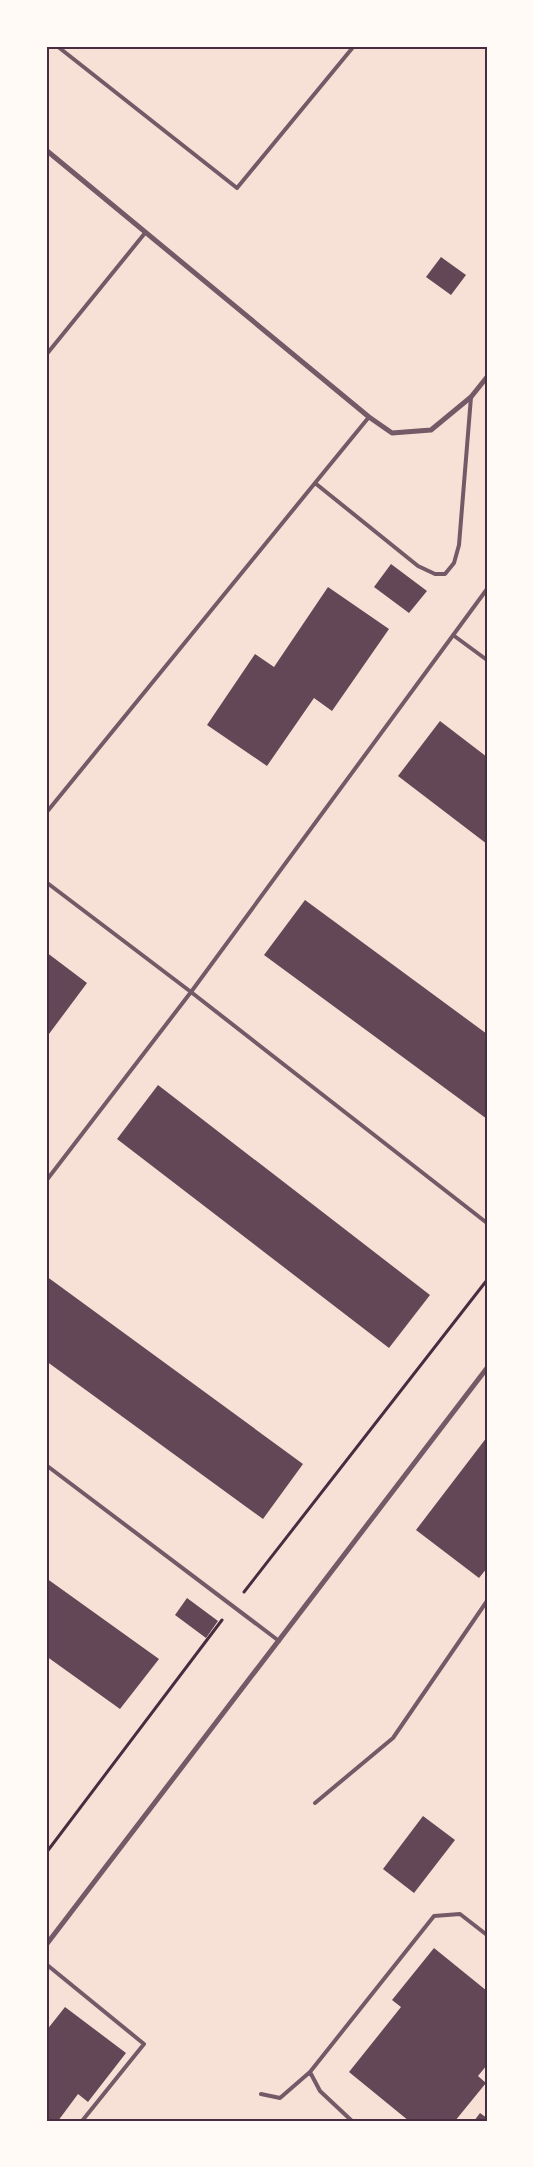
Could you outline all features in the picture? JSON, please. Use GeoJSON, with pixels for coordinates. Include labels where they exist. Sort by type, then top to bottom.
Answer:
{"type":"FeatureCollection","features":[{"type":"Feature","properties":{"kind":"street"},"geometry":{"type":"LineString","coordinates":[[46,150],[369,417],[392,433],[432,430],[471,397],[487,377]]}},
{"type":"Feature","properties":{"kind":"street"},"geometry":{"type":"LineString","coordinates":[[46,1945],[487,1368]]}},
{"type":"Feature","properties":{"kind":"lane"},"geometry":{"type":"LineString","coordinates":[[57,46],[237,188],[354,46]]}},
{"type":"Feature","properties":{"kind":"lane"},"geometry":{"type":"LineString","coordinates":[[46,355],[145,233]]}},
{"type":"Feature","properties":{"kind":"lane"},"geometry":{"type":"LineString","coordinates":[[315,483],[418,566],[435,574],[445,574],[454,563],[459,545],[471,397]]}},
{"type":"Feature","properties":{"kind":"lane"},"geometry":{"type":"LineString","coordinates":[[46,813],[369,417]]}},
{"type":"Feature","properties":{"kind":"lane"},"geometry":{"type":"LineString","coordinates":[[46,1181],[191,992],[487,589]]}},
{"type":"Feature","properties":{"kind":"lane"},"geometry":{"type":"LineString","coordinates":[[453,635],[487,660]]}},
{"type":"Feature","properties":{"kind":"lane"},"geometry":{"type":"LineString","coordinates":[[46,882],[191,992],[487,1223]]}},
{"type":"Feature","properties":{"kind":"lane"},"geometry":{"type":"LineString","coordinates":[[46,1465],[279,1640]]}},
{"type":"Feature","properties":{"kind":"lane"},"geometry":{"type":"LineString","coordinates":[[316,1803],[393,1738],[487,1602]]}},
{"type":"Feature","properties":{"kind":"lane"},"geometry":{"type":"LineString","coordinates":[[261,2094],[280,2098],[310,2072],[434,1916],[460,1914],[487,1936]]}},
{"type":"Feature","properties":{"kind":"lane"},"geometry":{"type":"LineString","coordinates":[[46,1964],[144,2044],[82,2121]]}},
{"type":"Feature","properties":{"kind":"lane"},"geometry":{"type":"LineString","coordinates":[[310,2072],[320,2091],[352,2121]]}},
{"type":"Feature","properties":{"kind":"path"},"geometry":{"type":"LineString","coordinates":[[46,1853],[233,1606],[487,1280]]}},
{"type":"Feature","properties":{"kind":"building"},"geometry":{"type":"Polygon","coordinates":[[[441,257],[466,275],[451,295],[426,277],[441,257]]]}},
{"type":"Feature","properties":{"kind":"building"},"geometry":{"type":"Polygon","coordinates":[[[391,564],[427,591],[409,613],[374,587],[391,564]]]}},
{"type":"Feature","properties":{"kind":"building"},"geometry":{"type":"Polygon","coordinates":[[[328,587],[389,629],[332,711],[314,698],[267,766],[207,725],[255,654],[274,667],[328,587]]]}},
{"type":"Feature","properties":{"kind":"building"},"geometry":{"type":"Polygon","coordinates":[[[440,721],[487,757],[487,844],[398,776],[440,721]]]}},
{"type":"Feature","properties":{"kind":"building"},"geometry":{"type":"Polygon","coordinates":[[[305,900],[487,1034],[487,1119],[264,955],[305,900]]]}},
{"type":"Feature","properties":{"kind":"building"},"geometry":{"type":"Polygon","coordinates":[[[46,952],[87,983],[46,1038],[46,952]]]}},
{"type":"Feature","properties":{"kind":"building"},"geometry":{"type":"Polygon","coordinates":[[[158,1085],[430,1295],[389,1348],[117,1139],[158,1085]]]}},
{"type":"Feature","properties":{"kind":"building"},"geometry":{"type":"Polygon","coordinates":[[[46,1276],[303,1464],[263,1519],[46,1361],[46,1276]]]}},
{"type":"Feature","properties":{"kind":"building"},"geometry":{"type":"Polygon","coordinates":[[[487,1437],[487,1568],[479,1578],[416,1530],[487,1437]]]}},
{"type":"Feature","properties":{"kind":"building"},"geometry":{"type":"Polygon","coordinates":[[[46,1578],[159,1659],[120,1709],[46,1656],[46,1578]]]}},
{"type":"Feature","properties":{"kind":"building"},"geometry":{"type":"Polygon","coordinates":[[[187,1598],[218,1621],[206,1638],[175,1615],[187,1598]]]}},
{"type":"Feature","properties":{"kind":"building"},"geometry":{"type":"Polygon","coordinates":[[[423,1816],[455,1840],[414,1893],[383,1869],[423,1816]]]}},
{"type":"Feature","properties":{"kind":"building"},"geometry":{"type":"Polygon","coordinates":[[[434,1948],[487,1991],[487,2065],[478,2076],[486,2083],[455,2121],[409,2121],[349,2072],[401,2007],[392,2000],[434,1948]]]}},
{"type":"Feature","properties":{"kind":"building"},"geometry":{"type":"Polygon","coordinates":[[[65,2007],[126,2053],[88,2102],[78,2094],[58,2121],[46,2121],[46,2031],[65,2007]]]}},
{"type":"Feature","properties":{"kind":"building"},"geometry":{"type":"Polygon","coordinates":[[[480,2113],[487,2118],[487,2121],[474,2121],[480,2113]]]}}]}
